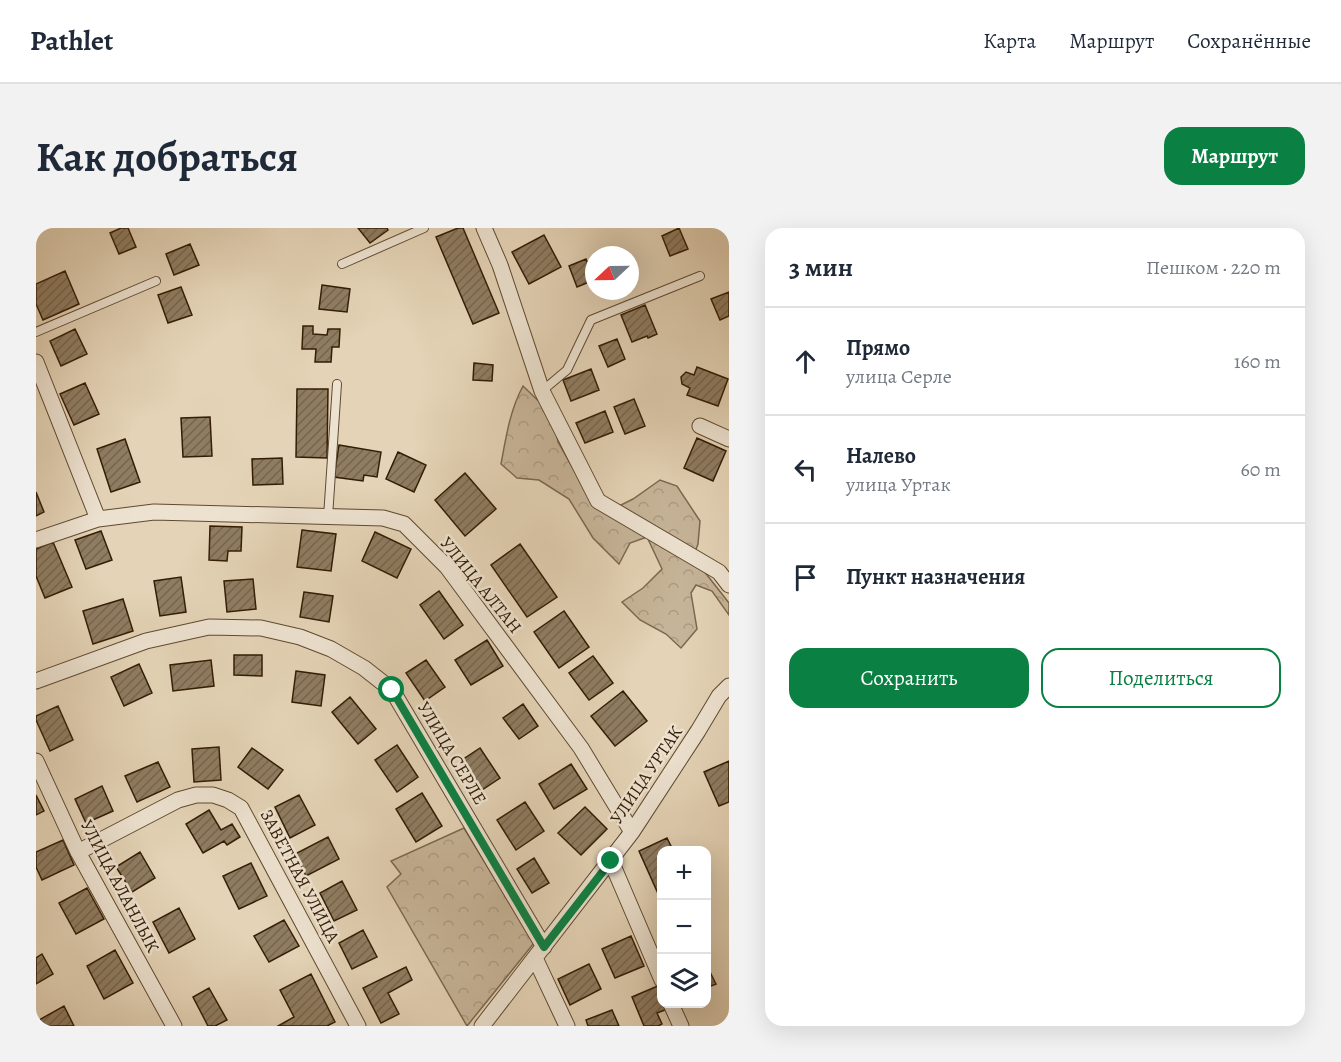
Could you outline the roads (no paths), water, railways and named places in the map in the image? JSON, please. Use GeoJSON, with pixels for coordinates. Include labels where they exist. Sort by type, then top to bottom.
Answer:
{"type":"FeatureCollection","features":[{"type":"Feature","properties":{"kind":"street"},"geometry":{"type":"LineString","coordinates":[[484,228],[501,265],[542,392],[598,501],[719,572],[729,585]]}},
{"type":"Feature","properties":{"kind":"street"},"geometry":{"type":"LineString","coordinates":[[36,362],[98,519]]}},
{"type":"Feature","properties":{"kind":"street"},"geometry":{"type":"LineString","coordinates":[[700,426],[729,439]]}},
{"type":"Feature","properties":{"kind":"street","name":"УЛИЦА АЛТАН"},"geometry":{"type":"LineString","coordinates":[[36,540],[98,519],[154,512],[383,518],[404,524],[447,567],[581,748],[632,832]]}},
{"type":"Feature","properties":{"kind":"street","name":"УЛИЦА СЕРЛЕ"},"geometry":{"type":"LineString","coordinates":[[36,681],[146,641],[209,627],[261,628],[300,637],[331,649],[364,668],[392,690],[539,952],[567,1026]]}},
{"type":"Feature","properties":{"kind":"street","name":"УЛИЦА УРТАК"},"geometry":{"type":"LineString","coordinates":[[482,1026],[611,861],[719,696],[729,686]]}},
{"type":"Feature","properties":{"kind":"street","name":"УЛИЦА АЛАНЛЫК"},"geometry":{"type":"LineString","coordinates":[[36,761],[78,852],[174,1026]]}},
{"type":"Feature","properties":{"kind":"street","name":"ЗАВЕТНАЯ УЛИЦА"},"geometry":{"type":"LineString","coordinates":[[78,852],[178,800],[196,795],[213,795],[242,808],[358,1026]]}},
{"type":"Feature","properties":{"kind":"street"},"geometry":{"type":"LineString","coordinates":[[611,861],[657,968]]}},
{"type":"Feature","properties":{"kind":"street"},"geometry":{"type":"LineString","coordinates":[[673,1008],[681,1026]]}},
{"type":"Feature","properties":{"kind":"lane"},"geometry":{"type":"LineString","coordinates":[[342,264],[424,228]]}},
{"type":"Feature","properties":{"kind":"lane"},"geometry":{"type":"LineString","coordinates":[[542,392],[567,370],[591,320],[700,276]]}},
{"type":"Feature","properties":{"kind":"lane"},"geometry":{"type":"LineString","coordinates":[[36,332],[156,281]]}},
{"type":"Feature","properties":{"kind":"lane"},"geometry":{"type":"LineString","coordinates":[[328,517],[337,384]]}}]}
